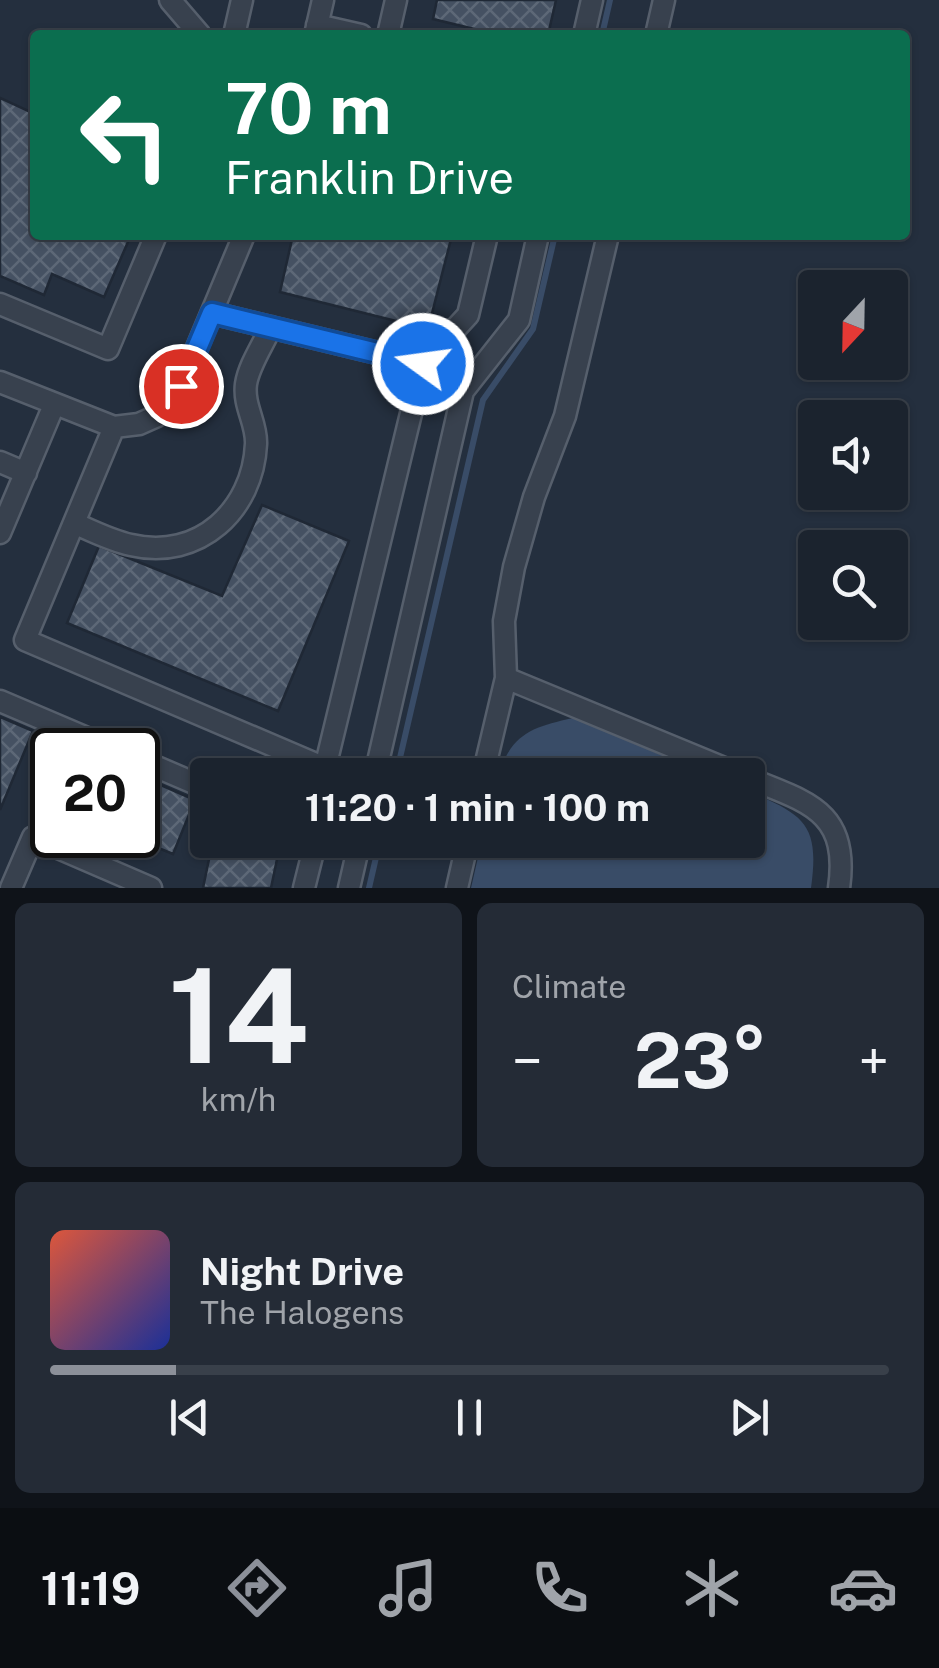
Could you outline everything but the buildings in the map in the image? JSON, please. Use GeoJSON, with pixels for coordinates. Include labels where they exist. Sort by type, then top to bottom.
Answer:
{"type":"FeatureCollection","features":[{"type":"Feature","properties":{"kind":"street"},"geometry":{"type":"LineString","coordinates":[[170,0],[196,30]]}},
{"type":"Feature","properties":{"kind":"street"},"geometry":{"type":"LineString","coordinates":[[235,30],[242,0]]}},
{"type":"Feature","properties":{"kind":"street"},"geometry":{"type":"LineString","coordinates":[[316,30],[323,0]]}},
{"type":"Feature","properties":{"kind":"street"},"geometry":{"type":"LineString","coordinates":[[389,30],[396,0]]}},
{"type":"Feature","properties":{"kind":"street"},"geometry":{"type":"LineString","coordinates":[[585,30],[592,0]]}},
{"type":"Feature","properties":{"kind":"street"},"geometry":{"type":"LineString","coordinates":[[657,30],[664,0]]}},
{"type":"Feature","properties":{"kind":"street"},"geometry":{"type":"LineString","coordinates":[[0,304],[108,349],[154,240]]}},
{"type":"Feature","properties":{"kind":"street"},"geometry":{"type":"LineString","coordinates":[[0,382],[114,427],[139,424],[156,416],[181,386],[242,240]]}},
{"type":"Feature","properties":{"kind":"street"},"geometry":{"type":"LineString","coordinates":[[114,427],[25,640],[325,768],[423,364],[468,315],[487,240]]}},
{"type":"Feature","properties":{"kind":"street"},"geometry":{"type":"LineString","coordinates":[[379,758],[463,392],[519,320],[537,240]]}},
{"type":"Feature","properties":{"kind":"street"},"geometry":{"type":"LineString","coordinates":[[487,758],[506,678],[504,621],[514,567],[534,497],[565,416],[607,240]]}},
{"type":"Feature","properties":{"kind":"street"},"geometry":{"type":"LineString","coordinates":[[212,313],[423,364]]}},
{"type":"Feature","properties":{"kind":"street"},"geometry":{"type":"LineString","coordinates":[[74,523],[132,546],[169,548],[202,537],[234,512],[247,491],[255,452],[256,439],[245,402],[246,380],[271,327]]}},
{"type":"Feature","properties":{"kind":"street"},"geometry":{"type":"LineString","coordinates":[[0,534],[54,405]]}},
{"type":"Feature","properties":{"kind":"street"},"geometry":{"type":"LineString","coordinates":[[0,462],[26,473]]}},
{"type":"Feature","properties":{"kind":"street"},"geometry":{"type":"LineString","coordinates":[[506,678],[699,758]]}},
{"type":"Feature","properties":{"kind":"street"},"geometry":{"type":"LineString","coordinates":[[0,701],[63,728]]}},
{"type":"Feature","properties":{"kind":"street"},"geometry":{"type":"LineString","coordinates":[[160,769],[190,782]]}},
{"type":"Feature","properties":{"kind":"street"},"geometry":{"type":"LineString","coordinates":[[765,785],[825,814],[838,837],[839,888]]}},
{"type":"Feature","properties":{"kind":"street"},"geometry":{"type":"LineString","coordinates":[[11,888],[33,837],[151,888]]}},
{"type":"Feature","properties":{"kind":"street"},"geometry":{"type":"LineString","coordinates":[[304,888],[312,858]]}},
{"type":"Feature","properties":{"kind":"street"},"geometry":{"type":"LineString","coordinates":[[349,888],[356,858]]}},
{"type":"Feature","properties":{"kind":"street"},"geometry":{"type":"LineString","coordinates":[[457,888],[464,858]]}},
{"type":"Feature","properties":{"kind":"water"},"geometry":{"type":"Polygon","coordinates":[[[573,718],[668,758],[506,758],[517,741],[546,725],[573,718]]]}},
{"type":"Feature","properties":{"kind":"water"},"geometry":{"type":"Polygon","coordinates":[[[765,799],[804,824],[813,849],[811,888],[471,888],[478,858],[765,858],[765,799]]]}},
{"type":"Feature","properties":{"kind":"waterway"},"geometry":{"type":"LineString","coordinates":[[603,30],[610,0]]}},
{"type":"Feature","properties":{"kind":"waterway"},"geometry":{"type":"LineString","coordinates":[[400,758],[483,400],[533,329],[554,240]]}},
{"type":"Feature","properties":{"kind":"waterway"},"geometry":{"type":"LineString","coordinates":[[369,888],[376,858]]}},
{"type":"Feature","properties":{"kind":"route"},"geometry":{"type":"LineString","coordinates":[[181,386],[212,313],[423,364]]}}]}
